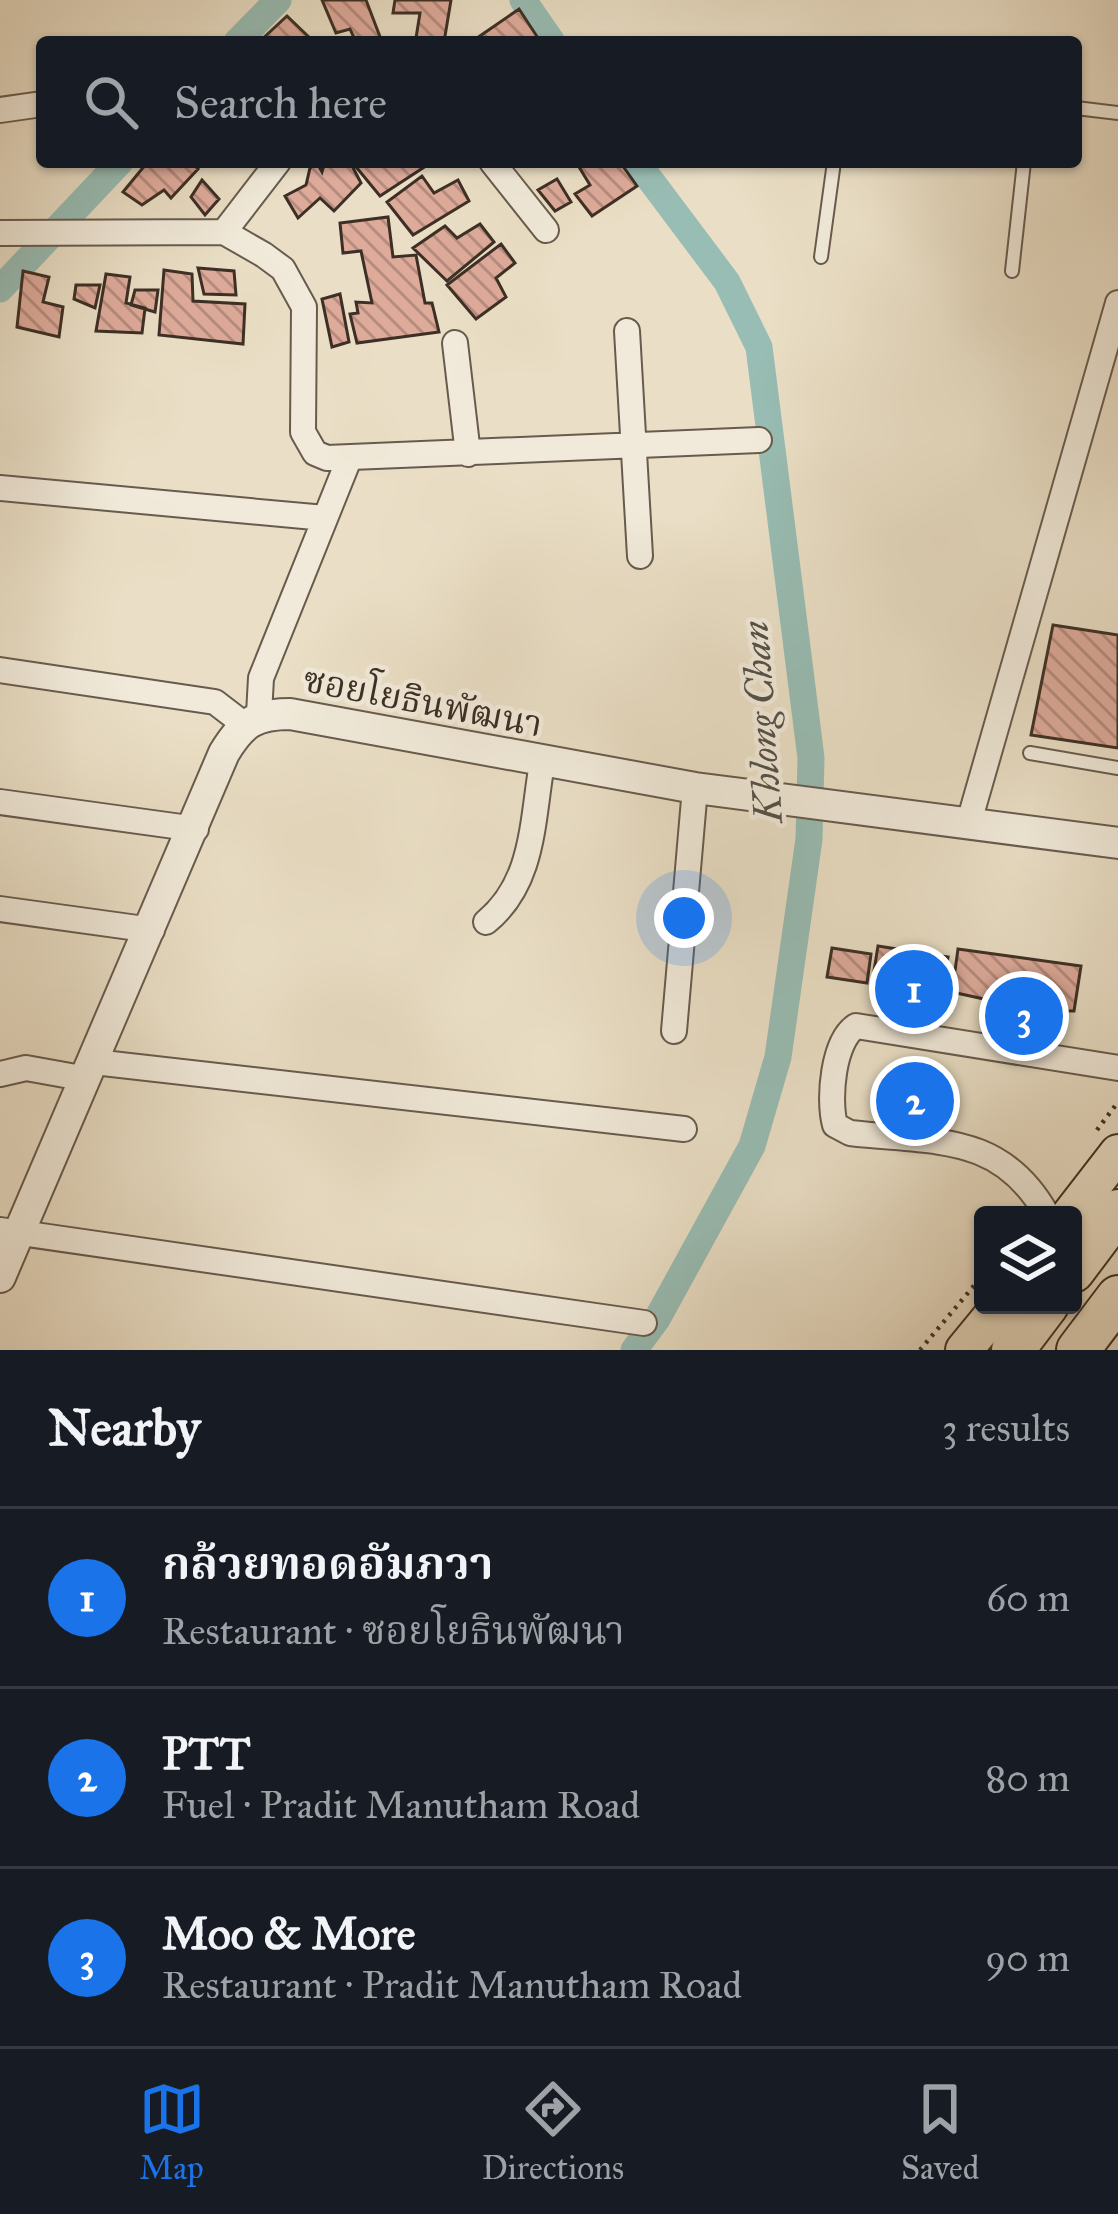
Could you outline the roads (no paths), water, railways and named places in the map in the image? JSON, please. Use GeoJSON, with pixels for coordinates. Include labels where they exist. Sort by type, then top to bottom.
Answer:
{"type":"FeatureCollection","features":[{"type":"Feature","properties":{"kind":"highway"},"geometry":{"type":"LineString","coordinates":[[1082,1259],[1118,1211]]}},
{"type":"Feature","properties":{"kind":"highway"},"geometry":{"type":"LineString","coordinates":[[1078,1350],[1118,1297]]}},
{"type":"Feature","properties":{"kind":"highway"},"geometry":{"type":"LineString","coordinates":[[1013,1350],[1040,1314]]}},
{"type":"Feature","properties":{"kind":"main road"},"geometry":{"type":"LineString","coordinates":[[1077,1206],[1118,1154]]}},
{"type":"Feature","properties":{"kind":"main road"},"geometry":{"type":"LineString","coordinates":[[964,1350],[994,1314]]}},
{"type":"Feature","properties":{"kind":"street"},"geometry":{"type":"LineString","coordinates":[[0,110],[36,105]]}},
{"type":"Feature","properties":{"kind":"street"},"geometry":{"type":"LineString","coordinates":[[224,232],[273,168]]}},
{"type":"Feature","properties":{"kind":"street"},"geometry":{"type":"LineString","coordinates":[[497,168],[546,230]]}},
{"type":"Feature","properties":{"kind":"street"},"geometry":{"type":"LineString","coordinates":[[3,232],[76,236],[224,232],[283,268],[304,307],[303,432],[315,453],[349,459],[759,440]]}},
{"type":"Feature","properties":{"kind":"street"},"geometry":{"type":"LineString","coordinates":[[969,822],[1118,303]]}},
{"type":"Feature","properties":{"kind":"street"},"geometry":{"type":"LineString","coordinates":[[627,332],[640,556]]}},
{"type":"Feature","properties":{"kind":"street"},"geometry":{"type":"LineString","coordinates":[[455,343],[468,454]]}},
{"type":"Feature","properties":{"kind":"street"},"geometry":{"type":"LineString","coordinates":[[0,1277],[10,1231],[90,1070],[196,829],[224,753],[252,719],[262,678],[349,459]]}},
{"type":"Feature","properties":{"kind":"street"},"geometry":{"type":"LineString","coordinates":[[0,488],[326,518]]}},
{"type":"Feature","properties":{"kind":"street"},"geometry":{"type":"LineString","coordinates":[[0,670],[215,702],[252,719]]}},
{"type":"Feature","properties":{"kind":"street","name":"ซอยโยธินพัฒนา"},"geometry":{"type":"LineString","coordinates":[[252,719],[290,715],[695,788],[1118,843]]}},
{"type":"Feature","properties":{"kind":"street"},"geometry":{"type":"LineString","coordinates":[[486,922],[511,901],[521,882],[542,764]]}},
{"type":"Feature","properties":{"kind":"street"},"geometry":{"type":"LineString","coordinates":[[674,1031],[695,788]]}},
{"type":"Feature","properties":{"kind":"street"},"geometry":{"type":"LineString","coordinates":[[0,802],[196,829]]}},
{"type":"Feature","properties":{"kind":"street"},"geometry":{"type":"LineString","coordinates":[[0,909],[152,930]]}},
{"type":"Feature","properties":{"kind":"street"},"geometry":{"type":"LineString","coordinates":[[1042,1206],[1031,1186],[996,1155],[850,1133],[835,1125],[831,1111],[842,1040],[856,1026],[899,1030],[1118,1067]]}},
{"type":"Feature","properties":{"kind":"street"},"geometry":{"type":"LineString","coordinates":[[0,1074],[26,1068],[90,1070],[684,1129]]}},
{"type":"Feature","properties":{"kind":"street"},"geometry":{"type":"LineString","coordinates":[[10,1231],[644,1323]]}},
{"type":"Feature","properties":{"kind":"lane"},"geometry":{"type":"LineString","coordinates":[[1082,109],[1118,113]]}},
{"type":"Feature","properties":{"kind":"lane"},"geometry":{"type":"LineString","coordinates":[[821,257],[832,168]]}},
{"type":"Feature","properties":{"kind":"lane"},"geometry":{"type":"LineString","coordinates":[[1012,271],[1023,168]]}},
{"type":"Feature","properties":{"kind":"lane"},"geometry":{"type":"LineString","coordinates":[[1030,753],[1118,768]]}},
{"type":"Feature","properties":{"kind":"waterway"},"geometry":{"type":"LineString","coordinates":[[243,36],[278,0]]}},
{"type":"Feature","properties":{"kind":"waterway","name":"Khlong Chan"},"geometry":{"type":"LineString","coordinates":[[523,0],[548,36]]}},
{"type":"Feature","properties":{"kind":"waterway"},"geometry":{"type":"LineString","coordinates":[[0,289],[114,168]]}},
{"type":"Feature","properties":{"kind":"waterway","name":"Khlong Chan"},"geometry":{"type":"LineString","coordinates":[[634,1350],[657,1319],[752,1146],[778,1057],[809,839],[811,758],[759,347],[727,282],[642,168]]}},
{"type":"Feature","properties":{"kind":"place","name":"กล้วยทอดอัมภวา"},"geometry":{"type":"Point","coordinates":[914,989]}},
{"type":"Feature","properties":{"kind":"place","name":"Moo & More"},"geometry":{"type":"Point","coordinates":[1024,1016]}},
{"type":"Feature","properties":{"kind":"place","name":"PTT"},"geometry":{"type":"Point","coordinates":[915,1101]}}]}
